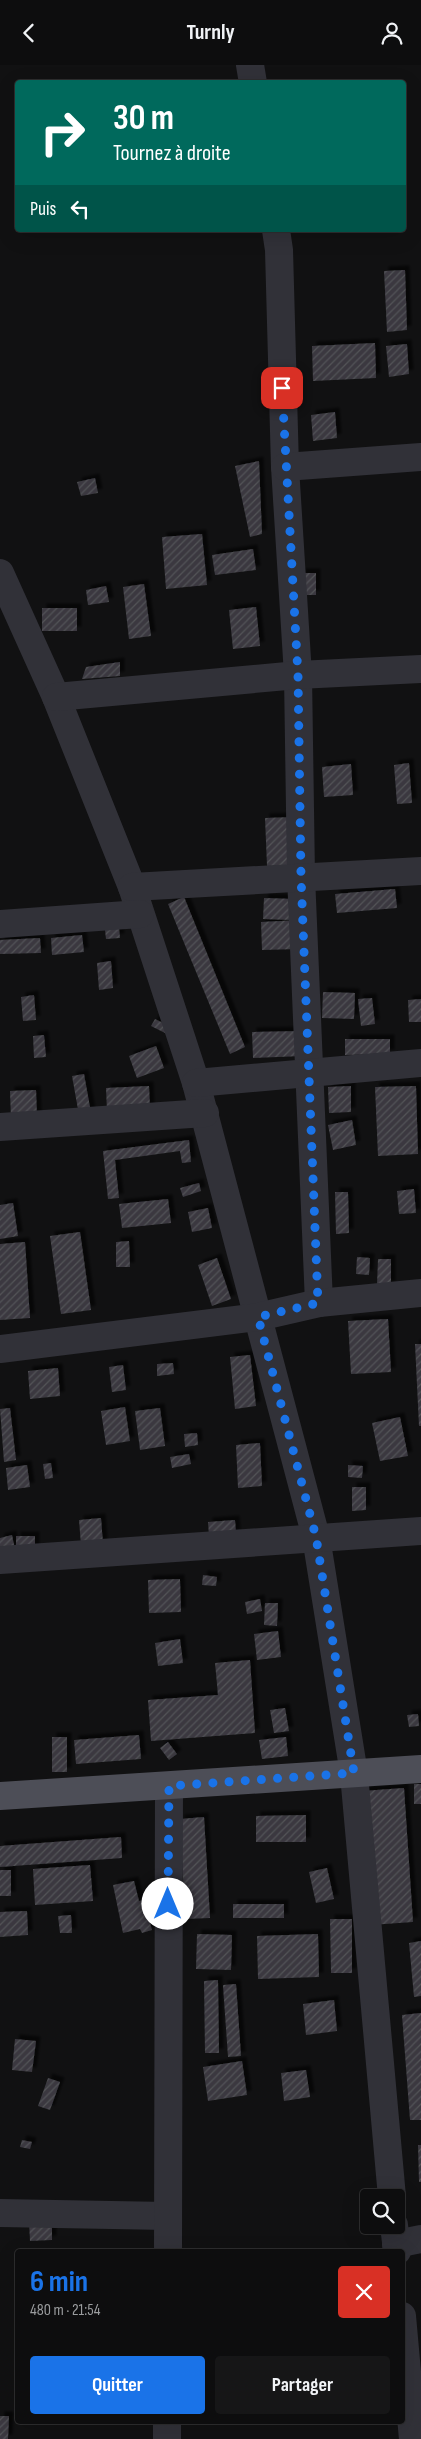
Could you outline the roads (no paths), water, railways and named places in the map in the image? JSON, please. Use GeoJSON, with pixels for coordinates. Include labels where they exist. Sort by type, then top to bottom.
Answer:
{"type":"FeatureCollection","features":[{"type":"Feature","properties":{"kind":"main road"},"geometry":{"type":"LineString","coordinates":[[0,1796],[421,1769]]}},
{"type":"Feature","properties":{"kind":"street"},"geometry":{"type":"LineString","coordinates":[[250,65],[252,80]]}},
{"type":"Feature","properties":{"kind":"street"},"geometry":{"type":"LineString","coordinates":[[276,232],[280,250],[285,467],[298,675],[301,876],[318,1303]]}},
{"type":"Feature","properties":{"kind":"street"},"geometry":{"type":"LineString","coordinates":[[285,467],[421,457]]}},
{"type":"Feature","properties":{"kind":"street"},"geometry":{"type":"LineString","coordinates":[[0,573],[56,697],[132,887],[205,1113],[316,1537],[354,1773],[391,2189]]}},
{"type":"Feature","properties":{"kind":"street"},"geometry":{"type":"LineString","coordinates":[[56,697],[298,675],[421,669]]}},
{"type":"Feature","properties":{"kind":"street"},"geometry":{"type":"LineString","coordinates":[[132,887],[301,876],[421,871]]}},
{"type":"Feature","properties":{"kind":"street"},"geometry":{"type":"LineString","coordinates":[[0,924],[140,914]]}},
{"type":"Feature","properties":{"kind":"street"},"geometry":{"type":"LineString","coordinates":[[196,1083],[310,1071],[421,1063]]}},
{"type":"Feature","properties":{"kind":"street"},"geometry":{"type":"LineString","coordinates":[[0,1127],[205,1113]]}},
{"type":"Feature","properties":{"kind":"street"},"geometry":{"type":"LineString","coordinates":[[0,1349],[258,1317],[318,1303],[421,1293]]}},
{"type":"Feature","properties":{"kind":"street"},"geometry":{"type":"LineString","coordinates":[[0,1560],[421,1531]]}},
{"type":"Feature","properties":{"kind":"street"},"geometry":{"type":"LineString","coordinates":[[168,2249],[169,1786]]}},
{"type":"Feature","properties":{"kind":"street"},"geometry":{"type":"LineString","coordinates":[[0,2213],[168,2216]]}},
{"type":"Feature","properties":{"kind":"street"},"geometry":{"type":"LineString","coordinates":[[405,2350],[413,2439]]}},
{"type":"Feature","properties":{"kind":"street"},"geometry":{"type":"LineString","coordinates":[[167,2424],[167,2439]]}}]}
